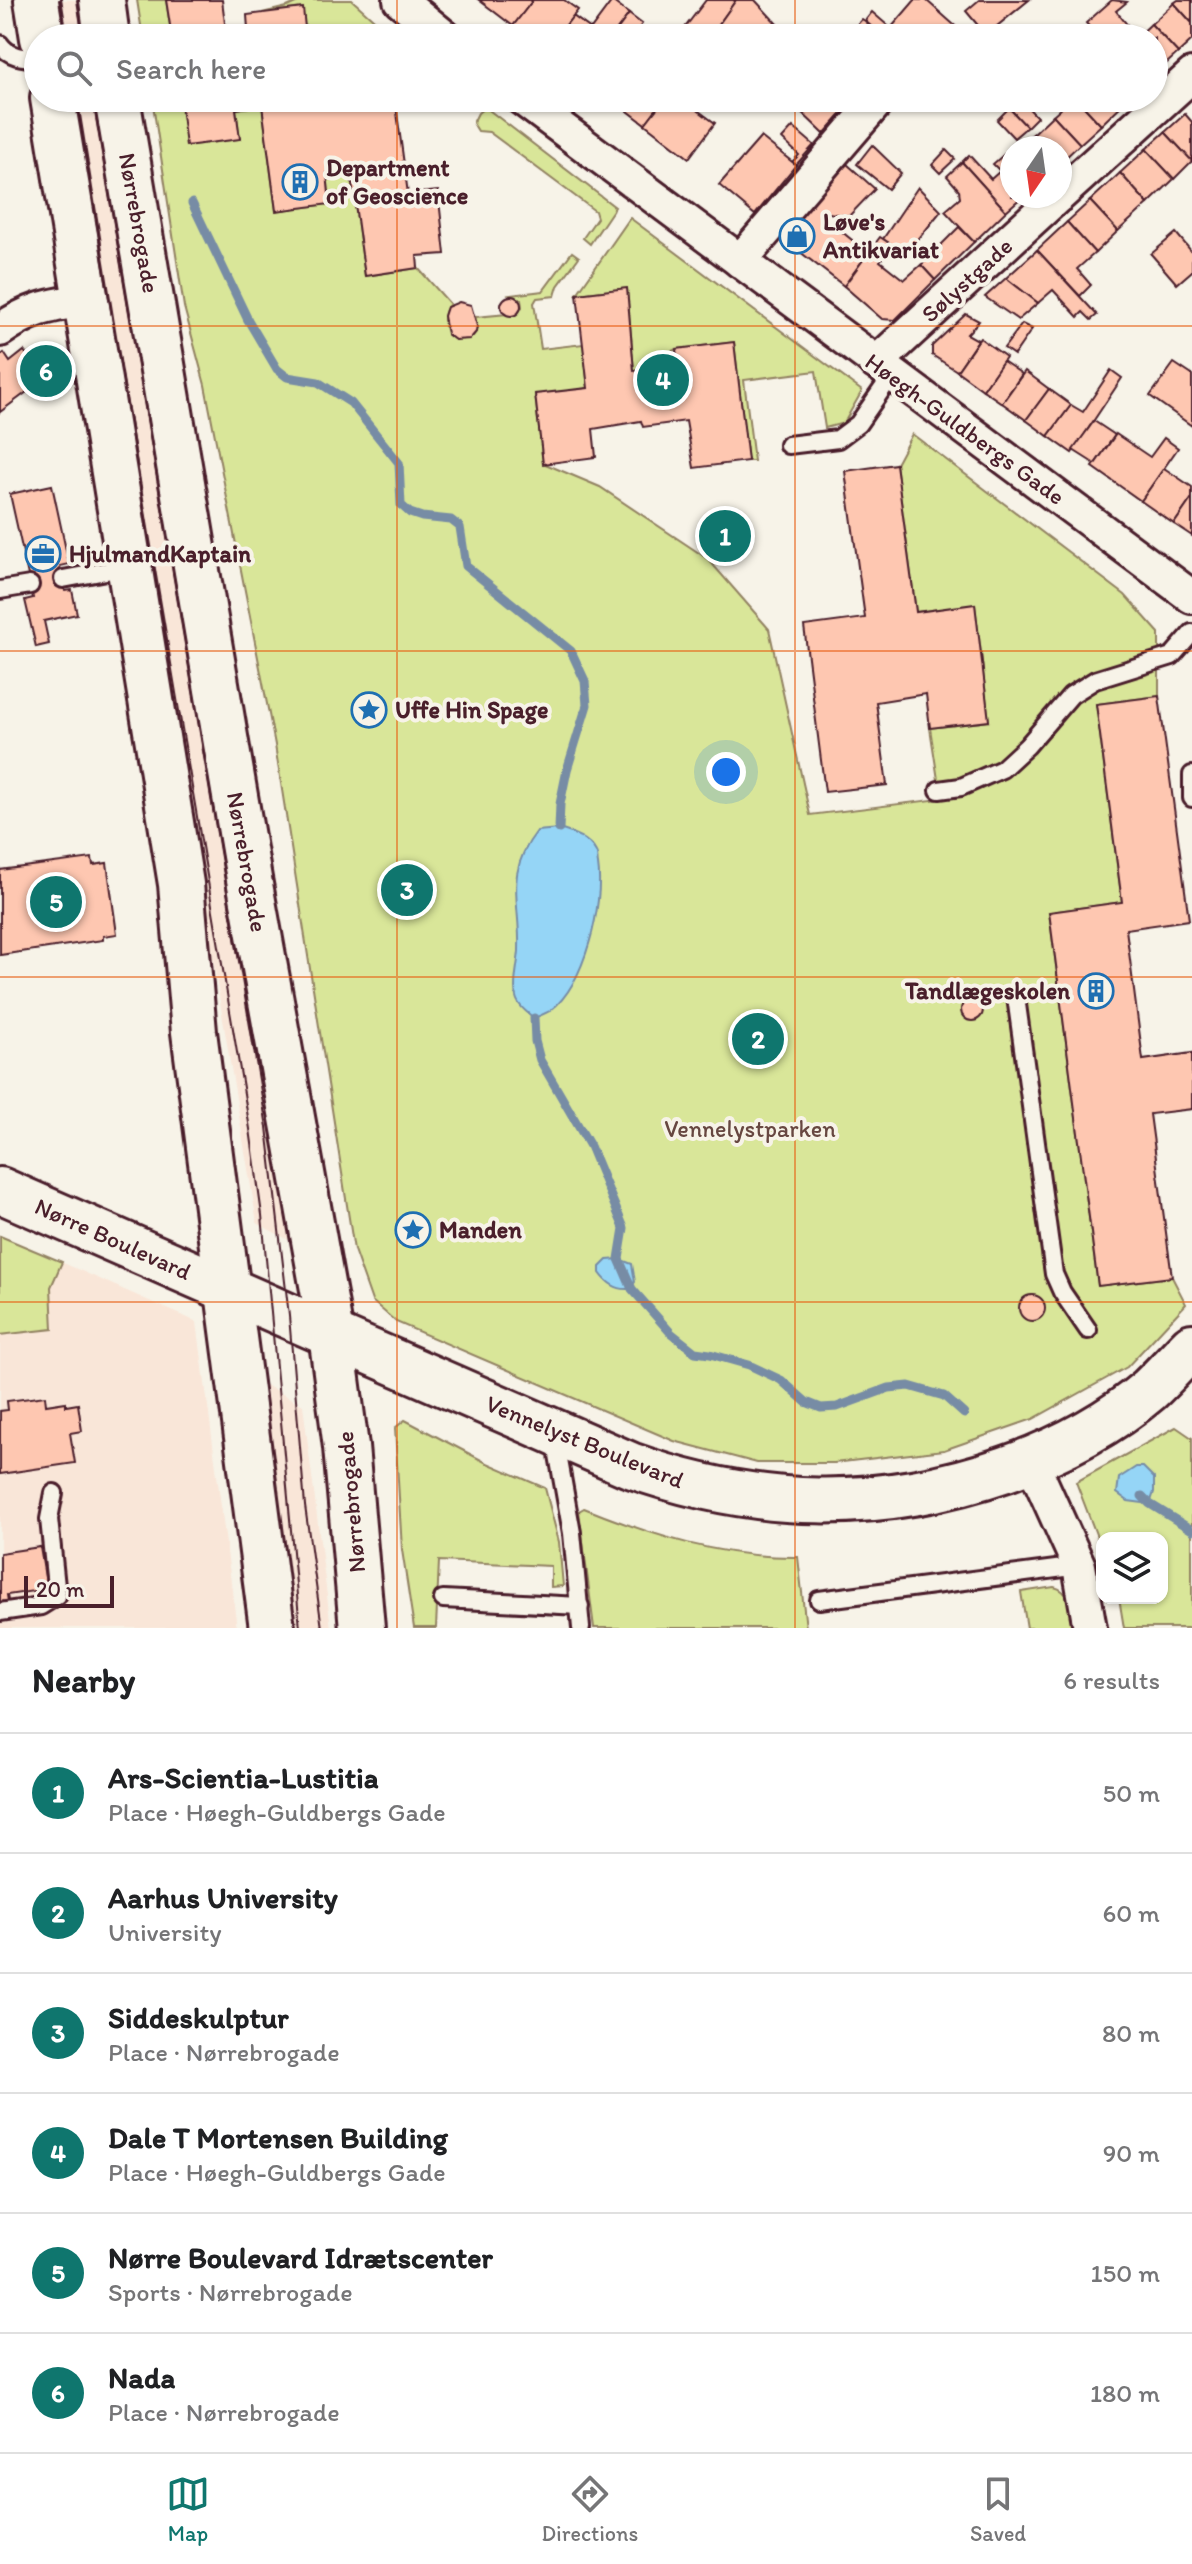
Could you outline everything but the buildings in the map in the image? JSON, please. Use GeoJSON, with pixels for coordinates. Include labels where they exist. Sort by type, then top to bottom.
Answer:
{"type":"FeatureCollection","features":[{"type":"Feature","properties":{"kind":"main road"},"geometry":{"type":"LineString","coordinates":[[37,0],[41,24]]}},
{"type":"Feature","properties":{"kind":"main road"},"geometry":{"type":"LineString","coordinates":[[102,0],[105,24]]}},
{"type":"Feature","properties":{"kind":"main road"},"geometry":{"type":"LineString","coordinates":[[55,112],[181,884],[194,1032],[272,1628]]}},
{"type":"Feature","properties":{"kind":"main road","name":"Nørrebrogade"},"geometry":{"type":"LineString","coordinates":[[119,112],[249,879],[331,1334],[346,1447],[362,1628]]}},
{"type":"Feature","properties":{"kind":"main road","name":"Nørre Boulevard"},"geometry":{"type":"LineString","coordinates":[[0,1190],[331,1334]]}},
{"type":"Feature","properties":{"kind":"main road","name":"Vennelyst Boulevard"},"geometry":{"type":"LineString","coordinates":[[331,1334],[666,1478],[729,1493],[822,1502],[893,1497],[963,1484],[1031,1460],[1103,1423],[1149,1390],[1192,1346]]}},
{"type":"Feature","properties":{"kind":"street"},"geometry":{"type":"LineString","coordinates":[[400,0],[429,24]]}},
{"type":"Feature","properties":{"kind":"street","name":"Sølystgade"},"geometry":{"type":"LineString","coordinates":[[1168,97],[1192,75]]}},
{"type":"Feature","properties":{"kind":"street","name":"Høegh-Guldbergs Gade"},"geometry":{"type":"LineString","coordinates":[[540,112],[1192,597]]}},
{"type":"Feature","properties":{"kind":"street"},"geometry":{"type":"LineString","coordinates":[[740,261],[868,112]]}},
{"type":"Feature","properties":{"kind":"street","name":"Sølystgade"},"geometry":{"type":"LineString","coordinates":[[1072,183],[1151,112]]}},
{"type":"Feature","properties":{"kind":"street","name":"Sølystgade"},"geometry":{"type":"LineString","coordinates":[[884,369],[1046,208]]}},
{"type":"Feature","properties":{"kind":"street"},"geometry":{"type":"LineString","coordinates":[[0,330],[21,315],[38,308],[85,300]]}},
{"type":"Feature","properties":{"kind":"street"},"geometry":{"type":"LineString","coordinates":[[1031,1460],[1079,1566],[1090,1628]]}},
{"type":"Feature","properties":{"kind":"lane"},"geometry":{"type":"LineString","coordinates":[[0,44],[5,51],[24,57]]}},
{"type":"Feature","properties":{"kind":"lane"},"geometry":{"type":"LineString","coordinates":[[788,445],[838,439],[858,424],[884,369]]}},
{"type":"Feature","properties":{"kind":"lane"},"geometry":{"type":"LineString","coordinates":[[63,579],[128,567]]}},
{"type":"Feature","properties":{"kind":"lane"},"geometry":{"type":"LineString","coordinates":[[0,590],[30,585]]}},
{"type":"Feature","properties":{"kind":"lane"},"geometry":{"type":"LineString","coordinates":[[939,790],[961,787],[1002,769],[1027,746],[1071,695],[1095,680],[1172,656],[1192,633]]}},
{"type":"Feature","properties":{"kind":"lane"},"geometry":{"type":"LineString","coordinates":[[1192,775],[1192,798]]}},
{"type":"Feature","properties":{"kind":"lane"},"geometry":{"type":"LineString","coordinates":[[1016,997],[1054,1274],[1062,1292],[1088,1330]]}},
{"type":"Feature","properties":{"kind":"lane"},"geometry":{"type":"LineString","coordinates":[[554,1432],[572,1533],[581,1628]]}},
{"type":"Feature","properties":{"kind":"lane"},"geometry":{"type":"LineString","coordinates":[[0,1612],[41,1606],[57,1596],[49,1519],[54,1493]]}},
{"type":"Feature","properties":{"kind":"lane"},"geometry":{"type":"LineString","coordinates":[[819,1600],[1079,1566]]}},
{"type":"Feature","properties":{"kind":"lane"},"geometry":{"type":"LineString","coordinates":[[443,1599],[580,1606]]}},
{"type":"Feature","properties":{"kind":"shaded area"},"geometry":{"type":"Polygon","coordinates":[[[53,0],[87,0],[91,24],[57,24],[53,0]]]}},
{"type":"Feature","properties":{"kind":"shaded area"},"geometry":{"type":"Polygon","coordinates":[[[71,112],[105,112],[300,1246],[257,1223],[71,112]]]}},
{"type":"Feature","properties":{"kind":"shaded area"},"geometry":{"type":"Polygon","coordinates":[[[0,1235],[197,1322],[237,1628],[0,1628],[0,1235]]]}},
{"type":"Feature","properties":{"kind":"shaded area"},"geometry":{"type":"Polygon","coordinates":[[[258,1381],[303,1405],[331,1628],[291,1628],[258,1381]]]}},
{"type":"Feature","properties":{"kind":"green space"},"geometry":{"type":"Polygon","coordinates":[[[137,0],[166,0],[170,24],[141,24],[137,0]]]}},
{"type":"Feature","properties":{"kind":"green space"},"geometry":{"type":"Polygon","coordinates":[[[302,0],[352,0],[379,24],[304,24],[302,8],[262,13],[302,0]]]}},
{"type":"Feature","properties":{"kind":"green space","name":"Vennelystparken"},"geometry":{"type":"Polygon","coordinates":[[[154,112],[182,112],[187,146],[240,139],[236,112],[263,112],[276,211],[330,204],[327,173],[350,169],[365,276],[418,268],[450,304],[444,323],[455,340],[473,336],[476,317],[518,313],[522,307],[521,300],[510,295],[543,291],[572,252],[579,257],[558,286],[555,296],[537,298],[534,303],[541,349],[583,344],[588,388],[535,395],[543,463],[600,487],[708,559],[769,629],[810,815],[941,799],[930,728],[989,721],[975,605],[916,612],[896,464],[912,434],[1125,595],[1159,633],[1159,696],[1096,704],[1122,902],[1049,912],[1098,1286],[1172,1277],[1186,1304],[1127,1367],[1033,1419],[944,1450],[834,1463],[757,1463],[674,1441],[396,1322],[372,1301],[354,1250],[275,745],[205,385],[184,307],[154,112]]]}},
{"type":"Feature","properties":{"kind":"green space"},"geometry":{"type":"Polygon","coordinates":[[[492,112],[615,207],[590,244],[583,238],[597,218],[595,211],[489,132],[478,131],[473,123],[478,113],[492,112]]]}},
{"type":"Feature","properties":{"kind":"green space"},"geometry":{"type":"Polygon","coordinates":[[[630,218],[862,391],[844,423],[825,428],[816,371],[744,380],[754,461],[748,461],[734,342],[676,349],[634,371],[627,288],[577,294],[630,218]]]}},
{"type":"Feature","properties":{"kind":"green space"},"geometry":{"type":"Polygon","coordinates":[[[0,1236],[62,1262],[51,1287],[53,1329],[0,1335],[0,1236]]]}},
{"type":"Feature","properties":{"kind":"green space"},"geometry":{"type":"Polygon","coordinates":[[[405,1420],[485,1462],[545,1488],[559,1542],[563,1586],[551,1587],[551,1566],[439,1561],[436,1628],[414,1628],[402,1550],[395,1428],[405,1420]]]}},
{"type":"Feature","properties":{"kind":"green space"},"geometry":{"type":"Polygon","coordinates":[[[1176,1427],[1192,1438],[1192,1628],[1124,1628],[1120,1604],[1168,1604],[1168,1532],[1096,1534],[1076,1482],[1176,1427]]]}},
{"type":"Feature","properties":{"kind":"green space"},"geometry":{"type":"Polygon","coordinates":[[[584,1508],[636,1528],[689,1543],[743,1554],[798,1557],[806,1628],[594,1628],[579,1511],[584,1508]]]}},
{"type":"Feature","properties":{"kind":"green space"},"geometry":{"type":"Polygon","coordinates":[[[1054,1587],[1068,1598],[1075,1628],[1027,1628],[1021,1592],[1054,1587]]]}},
{"type":"Feature","properties":{"kind":"water"},"geometry":{"type":"Polygon","coordinates":[[[559,829],[585,840],[596,852],[598,900],[590,942],[574,982],[551,1010],[534,1018],[520,1005],[516,995],[519,951],[517,875],[520,861],[537,831],[559,829]]]}},
{"type":"Feature","properties":{"kind":"water"},"geometry":{"type":"Polygon","coordinates":[[[619,1259],[632,1264],[635,1282],[629,1289],[612,1285],[600,1273],[600,1267],[607,1260],[619,1259]]]}},
{"type":"Feature","properties":{"kind":"water"},"geometry":{"type":"Polygon","coordinates":[[[1136,1467],[1143,1467],[1154,1478],[1150,1504],[1128,1501],[1117,1493],[1119,1478],[1136,1467]]]}},
{"type":"Feature","properties":{"kind":"waterway"},"geometry":{"type":"LineString","coordinates":[[192,203],[248,320],[277,369],[287,377],[318,382],[351,403],[399,463],[401,505],[410,513],[451,520],[460,527],[466,566],[571,651],[585,681],[587,705],[567,770],[559,829]]}},
{"type":"Feature","properties":{"kind":"waterway"},"geometry":{"type":"LineString","coordinates":[[534,1018],[540,1060],[590,1146],[624,1228],[619,1259],[632,1289],[671,1333],[695,1352],[749,1365],[781,1380],[806,1402],[821,1408],[837,1407],[889,1388],[909,1386],[944,1396],[964,1414]]}},
{"type":"Feature","properties":{"kind":"waterway"},"geometry":{"type":"LineString","coordinates":[[1142,1496],[1192,1530]]}},
{"type":"Feature","properties":{"kind":"tram line"},"geometry":{"type":"LineString","coordinates":[[59,0],[63,24]]}},
{"type":"Feature","properties":{"kind":"tram line"},"geometry":{"type":"LineString","coordinates":[[77,0],[81,24]]}},
{"type":"Feature","properties":{"kind":"tram line"},"geometry":{"type":"LineString","coordinates":[[77,112],[250,1129],[262,1215],[300,1628]]}},
{"type":"Feature","properties":{"kind":"tram line"},"geometry":{"type":"LineString","coordinates":[[95,112],[267,1127],[289,1316],[305,1506],[322,1628]]}},
{"type":"Feature","properties":{"kind":"place","name":"Department of Geoscience"},"geometry":{"type":"Point","coordinates":[300,182]}},
{"type":"Feature","properties":{"kind":"place","name":"Løve's Antikvariat"},"geometry":{"type":"Point","coordinates":[797,236]}},
{"type":"Feature","properties":{"kind":"place","name":"Nada"},"geometry":{"type":"Point","coordinates":[46,371]}},
{"type":"Feature","properties":{"kind":"place","name":"Dale T Mortensen Building"},"geometry":{"type":"Point","coordinates":[663,380]}},
{"type":"Feature","properties":{"kind":"place","name":"Ars-Scientia-Lustitia"},"geometry":{"type":"Point","coordinates":[725,536]}},
{"type":"Feature","properties":{"kind":"place","name":"HjulmandKaptain"},"geometry":{"type":"Point","coordinates":[43,554]}},
{"type":"Feature","properties":{"kind":"place","name":"Uffe Hin Spage"},"geometry":{"type":"Point","coordinates":[369,710]}},
{"type":"Feature","properties":{"kind":"place","name":"Siddeskulptur"},"geometry":{"type":"Point","coordinates":[407,890]}},
{"type":"Feature","properties":{"kind":"place","name":"Nørre Boulevard Idrætscenter"},"geometry":{"type":"Point","coordinates":[56,902]}},
{"type":"Feature","properties":{"kind":"place","name":"Tandlægeskolen"},"geometry":{"type":"Point","coordinates":[1096,991]}},
{"type":"Feature","properties":{"kind":"place","name":"Aarhus University"},"geometry":{"type":"Point","coordinates":[758,1039]}},
{"type":"Feature","properties":{"kind":"place","name":"Manden"},"geometry":{"type":"Point","coordinates":[413,1230]}}]}
